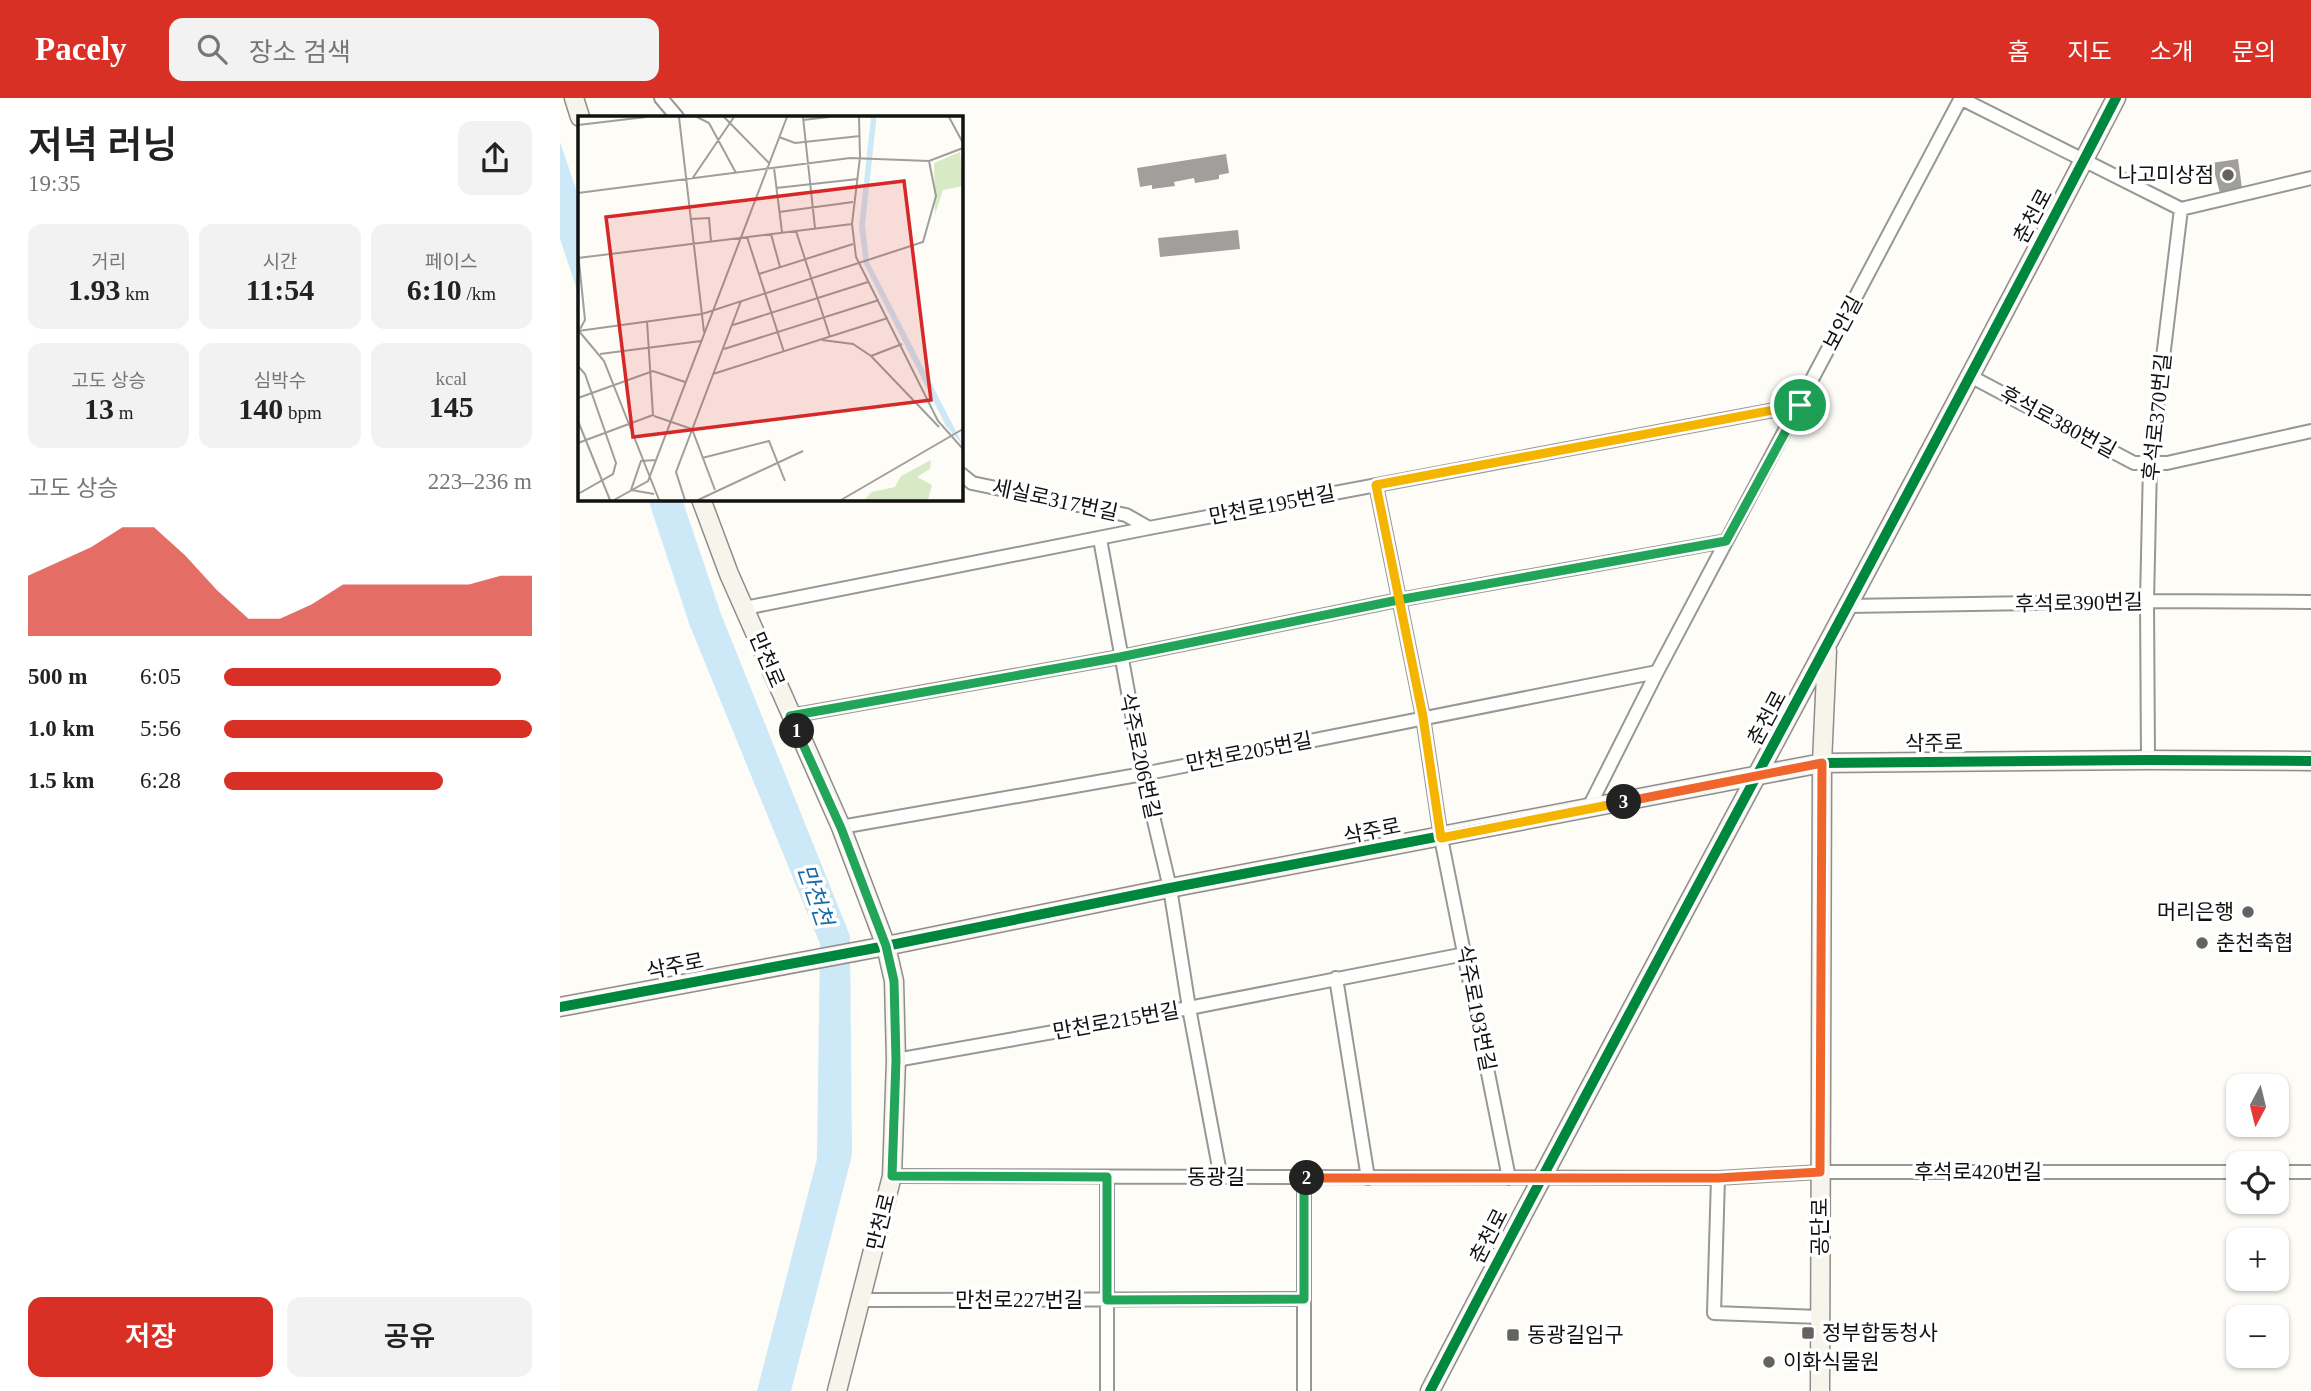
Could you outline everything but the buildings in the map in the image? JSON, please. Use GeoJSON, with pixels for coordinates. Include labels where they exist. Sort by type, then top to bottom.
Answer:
{"type":"FeatureCollection","features":[{"type":"Feature","properties":{"kind":"street"},"geometry":{"type":"LineString","coordinates":[[574,98],[580,116]]}},
{"type":"Feature","properties":{"kind":"street"},"geometry":{"type":"LineString","coordinates":[[661,98],[676,116]]}},
{"type":"Feature","properties":{"kind":"street"},"geometry":{"type":"LineString","coordinates":[[1961,98],[2181,209],[2311,178]]}},
{"type":"Feature","properties":{"kind":"street","name":"보안길"},"geometry":{"type":"LineString","coordinates":[[1588,809],[1657,672],[1961,98]]}},
{"type":"Feature","properties":{"kind":"street","name":"춘천로"},"geometry":{"type":"LineString","coordinates":[[1430,1391],[2116,98]]}},
{"type":"Feature","properties":{"kind":"street","name":"후석로370번길"},"geometry":{"type":"LineString","coordinates":[[2148,760],[2150,465],[2181,209]]}},
{"type":"Feature","properties":{"kind":"street","name":"후석로380번길"},"geometry":{"type":"LineString","coordinates":[[1970,376],[2134,463],[2167,463],[2311,431]]}},
{"type":"Feature","properties":{"kind":"street","name":"만천로195번길"},"geometry":{"type":"LineString","coordinates":[[745,608],[1100,540],[1149,528],[1800,405]]}},
{"type":"Feature","properties":{"kind":"street","name":"세실로317번길"},"geometry":{"type":"LineString","coordinates":[[962,475],[972,483],[1126,515],[1149,528]]}},
{"type":"Feature","properties":{"kind":"street","name":"삭주로193번길"},"geometry":{"type":"LineString","coordinates":[[1376,485],[1423,717],[1441,838],[1509,1178]]}},
{"type":"Feature","properties":{"kind":"street","name":"만천로"},"geometry":{"type":"LineString","coordinates":[[701,500],[729,573],[841,828],[886,946],[894,981],[896,1060],[892,1176],[837,1391]]}},
{"type":"Feature","properties":{"kind":"street","name":"삭주로206번길"},"geometry":{"type":"LineString","coordinates":[[1100,540],[1143,774],[1170,888],[1221,1178]]}},
{"type":"Feature","properties":{"kind":"street"},"geometry":{"type":"LineString","coordinates":[[790,716],[1120,657],[1398,600],[1726,541]]}},
{"type":"Feature","properties":{"kind":"street","name":"후석로390번길"},"geometry":{"type":"LineString","coordinates":[[1848,606],[2147,601],[2311,602]]}},
{"type":"Feature","properties":{"kind":"street","name":"공단로"},"geometry":{"type":"LineString","coordinates":[[1820,1391],[1822,763],[1827,644]]}},
{"type":"Feature","properties":{"kind":"street","name":"만천로205번길"},"geometry":{"type":"LineString","coordinates":[[841,828],[1143,774],[1657,672]]}},
{"type":"Feature","properties":{"kind":"street","name":"삭주로"},"geometry":{"type":"LineString","coordinates":[[560,1007],[1822,763],[2311,761]]}},
{"type":"Feature","properties":{"kind":"street","name":"만천로215번길"},"geometry":{"type":"LineString","coordinates":[[896,1060],[1189,1008],[1465,954]]}},
{"type":"Feature","properties":{"kind":"street"},"geometry":{"type":"LineString","coordinates":[[1336,978],[1368,1178]]}},
{"type":"Feature","properties":{"kind":"street","name":"후석로420번길"},"geometry":{"type":"LineString","coordinates":[[1541,1178],[1718,1178],[1820,1172],[2226,1172]]}},
{"type":"Feature","properties":{"kind":"street"},"geometry":{"type":"LineString","coordinates":[[2289,1172],[2311,1172]]}},
{"type":"Feature","properties":{"kind":"street","name":"동광길"},"geometry":{"type":"LineString","coordinates":[[892,1176],[1541,1178]]}},
{"type":"Feature","properties":{"kind":"street"},"geometry":{"type":"LineString","coordinates":[[1107,1177],[1107,1391]]}},
{"type":"Feature","properties":{"kind":"street"},"geometry":{"type":"LineString","coordinates":[[1304,1178],[1304,1391]]}},
{"type":"Feature","properties":{"kind":"street"},"geometry":{"type":"LineString","coordinates":[[1718,1178],[1714,1313],[1820,1317]]}},
{"type":"Feature","properties":{"kind":"street","name":"만천로227번길"},"geometry":{"type":"LineString","coordinates":[[861,1300],[1304,1299]]}},
{"type":"Feature","properties":{"kind":"water"},"geometry":{"type":"Polygon","coordinates":[[[560,142],[578,195],[578,293],[560,239],[560,142]]]}},
{"type":"Feature","properties":{"kind":"water","name":"만천천"},"geometry":{"type":"Polygon","coordinates":[[[648,500],[682,500],[721,614],[850,936],[852,1155],[791,1391],[757,1391],[817,1159],[820,944],[690,626],[648,500]]]}},
{"type":"Feature","properties":{"kind":"cycle path"},"geometry":{"type":"LineString","coordinates":[[1430,1391],[2116,98]]}},
{"type":"Feature","properties":{"kind":"cycle path"},"geometry":{"type":"LineString","coordinates":[[560,1007],[1822,763],[2311,761]]}},
{"type":"Feature","properties":{"kind":"place","name":"나고미상점"},"geometry":{"type":"Point","coordinates":[2228,175]}},
{"type":"Feature","properties":{"kind":"place","name":"머리은행"},"geometry":{"type":"Point","coordinates":[2248,912]}},
{"type":"Feature","properties":{"kind":"place","name":"춘천축협"},"geometry":{"type":"Point","coordinates":[2202,943]}},
{"type":"Feature","properties":{"kind":"place","name":"정부합동청사"},"geometry":{"type":"Point","coordinates":[1808,1333]}},
{"type":"Feature","properties":{"kind":"place","name":"동광길입구"},"geometry":{"type":"Point","coordinates":[1513,1335]}},
{"type":"Feature","properties":{"kind":"place","name":"이화식물원"},"geometry":{"type":"Point","coordinates":[1769,1362]}},
{"type":"Feature","properties":{"kind":"route"},"geometry":{"type":"LineString","coordinates":[[1800,405],[1376,485],[1398,600],[1423,717],[1441,838],[1822,763],[1820,1172],[1718,1178],[1304,1178],[1304,1299],[1205,1300],[1107,1300],[1107,1177],[892,1176],[896,1060],[894,981],[886,946],[841,828],[790,716],[1120,657],[1398,600],[1726,541],[1800,405]]}}]}
